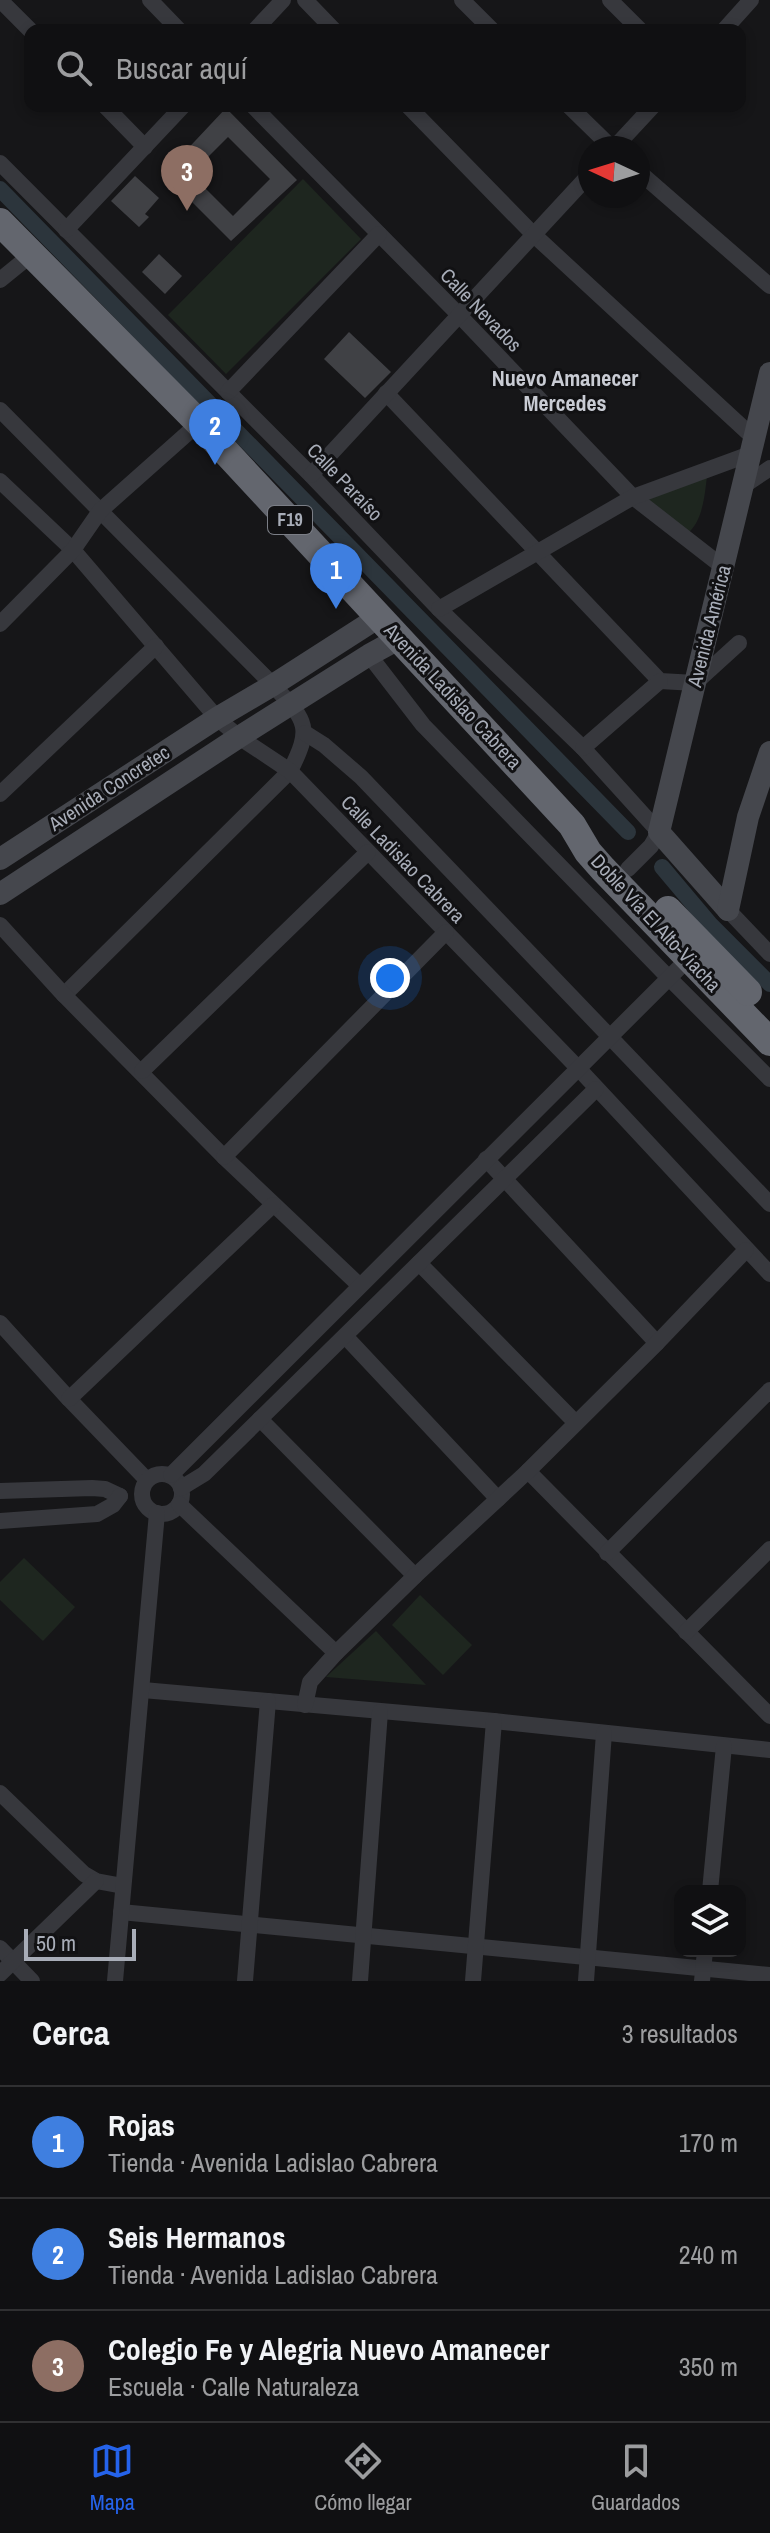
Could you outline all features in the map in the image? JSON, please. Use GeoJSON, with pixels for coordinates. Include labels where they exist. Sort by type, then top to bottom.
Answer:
{"type":"FeatureCollection","features":[{"type":"Feature","properties":{"kind":"highway","name":"Avenida Ladislao Cabrera"},"geometry":{"type":"LineString","coordinates":[[0,222],[199,423],[572,825]]}},
{"type":"Feature","properties":{"kind":"highway","name":"Doble Vía El Alto-Viacha"},"geometry":{"type":"LineString","coordinates":[[572,825],[594,836],[634,864],[770,1015]]}},
{"type":"Feature","properties":{"kind":"highway","name":"Doble Vía El Alto-Viacha"},"geometry":{"type":"LineString","coordinates":[[572,825],[588,852],[679,969],[770,1042]]}},
{"type":"Feature","properties":{"kind":"street"},"geometry":{"type":"LineString","coordinates":[[0,0],[24,24]]}},
{"type":"Feature","properties":{"kind":"street"},"geometry":{"type":"LineString","coordinates":[[150,0],[173,24]]}},
{"type":"Feature","properties":{"kind":"street"},"geometry":{"type":"LineString","coordinates":[[261,24],[283,0]]}},
{"type":"Feature","properties":{"kind":"street"},"geometry":{"type":"LineString","coordinates":[[305,0],[328,24]]}},
{"type":"Feature","properties":{"kind":"street"},"geometry":{"type":"LineString","coordinates":[[462,0],[486,24]]}},
{"type":"Feature","properties":{"kind":"street"},"geometry":{"type":"LineString","coordinates":[[610,0],[634,24]]}},
{"type":"Feature","properties":{"kind":"street"},"geometry":{"type":"LineString","coordinates":[[729,24],[751,0]]}},
{"type":"Feature","properties":{"kind":"street"},"geometry":{"type":"LineString","coordinates":[[111,112],[145,147]]}},
{"type":"Feature","properties":{"kind":"street"},"geometry":{"type":"LineString","coordinates":[[66,230],[177,112]]}},
{"type":"Feature","properties":{"kind":"street","name":"Calle Nevados"},"geometry":{"type":"LineString","coordinates":[[259,112],[633,497],[723,567]]}},
{"type":"Feature","properties":{"kind":"street"},"geometry":{"type":"LineString","coordinates":[[414,112],[534,235],[752,446],[633,497],[439,609]]}},
{"type":"Feature","properties":{"kind":"street"},"geometry":{"type":"LineString","coordinates":[[575,112],[600,136]]}},
{"type":"Feature","properties":{"kind":"street"},"geometry":{"type":"LineString","coordinates":[[624,136],[647,112]]}},
{"type":"Feature","properties":{"kind":"street","name":"Calle Paraíso"},"geometry":{"type":"LineString","coordinates":[[0,163],[311,475],[439,609],[583,748],[655,839]]}},
{"type":"Feature","properties":{"kind":"street"},"geometry":{"type":"LineString","coordinates":[[650,181],[770,286]]}},
{"type":"Feature","properties":{"kind":"street"},"geometry":{"type":"LineString","coordinates":[[311,475],[578,187]]}},
{"type":"Feature","properties":{"kind":"street"},"geometry":{"type":"LineString","coordinates":[[228,392],[379,234]]}},
{"type":"Feature","properties":{"kind":"street"},"geometry":{"type":"LineString","coordinates":[[2,277],[32,254]]}},
{"type":"Feature","properties":{"kind":"street","name":"Avenida América"},"geometry":{"type":"LineString","coordinates":[[634,864],[655,839],[770,373]]}},
{"type":"Feature","properties":{"kind":"street"},"geometry":{"type":"LineString","coordinates":[[386,393],[660,681],[695,683],[739,643]]}},
{"type":"Feature","properties":{"kind":"street"},"geometry":{"type":"LineString","coordinates":[[0,410],[273,685],[301,718],[305,733],[290,771],[64,995]]}},
{"type":"Feature","properties":{"kind":"street"},"geometry":{"type":"LineString","coordinates":[[0,624],[73,550],[100,511],[199,423]]}},
{"type":"Feature","properties":{"kind":"street"},"geometry":{"type":"LineString","coordinates":[[742,487],[770,468]]}},
{"type":"Feature","properties":{"kind":"street","name":"Calle Ladislao Cabrera"},"geometry":{"type":"LineString","coordinates":[[0,481],[73,550],[217,718],[239,737],[290,771],[578,1068],[770,1274]]}},
{"type":"Feature","properties":{"kind":"street","name":"Avenida Concretec"},"geometry":{"type":"LineString","coordinates":[[0,859],[379,617]]}},
{"type":"Feature","properties":{"kind":"street"},"geometry":{"type":"LineString","coordinates":[[0,894],[239,737],[400,638]]}},
{"type":"Feature","properties":{"kind":"street"},"geometry":{"type":"LineString","coordinates":[[0,794],[156,646]]}},
{"type":"Feature","properties":{"kind":"street"},"geometry":{"type":"LineString","coordinates":[[369,655],[423,725],[679,969],[770,1079]]}},
{"type":"Feature","properties":{"kind":"street"},"geometry":{"type":"LineString","coordinates":[[583,748],[660,681]]}},
{"type":"Feature","properties":{"kind":"street"},"geometry":{"type":"LineString","coordinates":[[305,733],[361,777],[770,1204]]}},
{"type":"Feature","properties":{"kind":"street"},"geometry":{"type":"LineString","coordinates":[[728,910],[748,817],[770,752]]}},
{"type":"Feature","properties":{"kind":"street"},"geometry":{"type":"LineString","coordinates":[[748,817],[770,797]]}},
{"type":"Feature","properties":{"kind":"street"},"geometry":{"type":"LineString","coordinates":[[655,839],[770,954]]}},
{"type":"Feature","properties":{"kind":"street"},"geometry":{"type":"LineString","coordinates":[[142,1071],[368,852]]}},
{"type":"Feature","properties":{"kind":"street"},"geometry":{"type":"LineString","coordinates":[[0,925],[64,995],[224,1157],[359,1285]]}},
{"type":"Feature","properties":{"kind":"street"},"geometry":{"type":"LineString","coordinates":[[224,1157],[446,932]]}},
{"type":"Feature","properties":{"kind":"street"},"geometry":{"type":"LineString","coordinates":[[0,1323],[144,1488],[147,1507],[157,1513],[170,1512],[177,1489],[359,1285],[679,969]]}},
{"type":"Feature","properties":{"kind":"street"},"geometry":{"type":"LineString","coordinates":[[177,1489],[204,1474],[596,1089]]}},
{"type":"Feature","properties":{"kind":"street"},"geometry":{"type":"LineString","coordinates":[[486,1159],[657,1343]]}},
{"type":"Feature","properties":{"kind":"street"},"geometry":{"type":"LineString","coordinates":[[69,1399],[273,1205]]}},
{"type":"Feature","properties":{"kind":"street"},"geometry":{"type":"LineString","coordinates":[[305,1705],[310,1682],[336,1653],[528,1471],[746,1250]]}},
{"type":"Feature","properties":{"kind":"street"},"geometry":{"type":"LineString","coordinates":[[419,1263],[576,1423]]}},
{"type":"Feature","properties":{"kind":"street"},"geometry":{"type":"LineString","coordinates":[[345,1336],[498,1499]]}},
{"type":"Feature","properties":{"kind":"street"},"geometry":{"type":"LineString","coordinates":[[607,1553],[770,1390]]}},
{"type":"Feature","properties":{"kind":"street"},"geometry":{"type":"LineString","coordinates":[[260,1419],[415,1576]]}},
{"type":"Feature","properties":{"kind":"street"},"geometry":{"type":"LineString","coordinates":[[528,1471],[769,1713]]}},
{"type":"Feature","properties":{"kind":"street"},"geometry":{"type":"LineString","coordinates":[[0,1521],[97,1514],[113,1505],[120,1496],[144,1488],[158,1474],[177,1489],[336,1653]]}},
{"type":"Feature","properties":{"kind":"street"},"geometry":{"type":"LineString","coordinates":[[0,1491],[92,1488],[105,1489],[120,1496]]}},
{"type":"Feature","properties":{"kind":"street"},"geometry":{"type":"LineString","coordinates":[[115,1981],[157,1513]]}},
{"type":"Feature","properties":{"kind":"street"},"geometry":{"type":"LineString","coordinates":[[686,1632],[770,1549]]}},
{"type":"Feature","properties":{"kind":"street"},"geometry":{"type":"LineString","coordinates":[[143,1690],[494,1721],[770,1750]]}},
{"type":"Feature","properties":{"kind":"street"},"geometry":{"type":"LineString","coordinates":[[245,1981],[268,1701]]}},
{"type":"Feature","properties":{"kind":"street"},"geometry":{"type":"LineString","coordinates":[[360,1981],[380,1712]]}},
{"type":"Feature","properties":{"kind":"street"},"geometry":{"type":"LineString","coordinates":[[473,1981],[494,1721]]}},
{"type":"Feature","properties":{"kind":"street"},"geometry":{"type":"LineString","coordinates":[[586,1981],[604,1733]]}},
{"type":"Feature","properties":{"kind":"street"},"geometry":{"type":"LineString","coordinates":[[711,1885],[724,1746]]}},
{"type":"Feature","properties":{"kind":"street"},"geometry":{"type":"LineString","coordinates":[[0,1793],[84,1874],[96,1881],[123,1886]]}},
{"type":"Feature","properties":{"kind":"street"},"geometry":{"type":"LineString","coordinates":[[0,1974],[96,1881]]}},
{"type":"Feature","properties":{"kind":"street"},"geometry":{"type":"LineString","coordinates":[[121,1912],[588,1957],[702,1975],[770,1975]]}},
{"type":"Feature","properties":{"kind":"street"},"geometry":{"type":"LineString","coordinates":[[0,1948],[32,1981]]}},
{"type":"Feature","properties":{"kind":"shaded area"},"geometry":{"type":"Polygon","coordinates":[[[303,179],[361,239],[226,374],[168,315],[303,179]]]}},
{"type":"Feature","properties":{"kind":"shaded area"},"geometry":{"type":"Polygon","coordinates":[[[709,462],[698,520],[687,534],[644,497],[709,462]]]}},
{"type":"Feature","properties":{"kind":"shaded area"},"geometry":{"type":"Polygon","coordinates":[[[24,1558],[75,1607],[43,1641],[0,1600],[0,1582],[24,1558]]]}},
{"type":"Feature","properties":{"kind":"shaded area"},"geometry":{"type":"Polygon","coordinates":[[[420,1595],[472,1645],[443,1675],[392,1625],[420,1595]]]}},
{"type":"Feature","properties":{"kind":"shaded area"},"geometry":{"type":"Polygon","coordinates":[[[376,1631],[426,1685],[326,1677],[376,1631]]]}},
{"type":"Feature","properties":{"kind":"building"},"geometry":{"type":"Polygon","coordinates":[[[222,112],[230,112],[297,180],[231,241],[164,174],[222,112]],[[228,137],[191,174],[233,216],[270,179],[228,137]]]}},
{"type":"Feature","properties":{"kind":"building"},"geometry":{"type":"Polygon","coordinates":[[[135,176],[159,198],[145,214],[149,217],[139,227],[111,201],[135,176]]]}},
{"type":"Feature","properties":{"kind":"building"},"geometry":{"type":"Polygon","coordinates":[[[159,254],[182,276],[165,294],[142,272],[159,254]]]}},
{"type":"Feature","properties":{"kind":"building"},"geometry":{"type":"Polygon","coordinates":[[[349,332],[391,372],[365,398],[324,359],[349,332]]]}},
{"type":"Feature","properties":{"kind":"waterway"},"geometry":{"type":"LineString","coordinates":[[0,189],[628,832]]}},
{"type":"Feature","properties":{"kind":"waterway"},"geometry":{"type":"LineString","coordinates":[[662,867],[710,924],[770,984]]}},
{"type":"Feature","properties":{"kind":"place","name":"Colegio Fe y Alegria Nuevo Amanecer"},"geometry":{"type":"Point","coordinates":[187,211]}},
{"type":"Feature","properties":{"kind":"place","name":"Seis Hermanos"},"geometry":{"type":"Point","coordinates":[215,465]}},
{"type":"Feature","properties":{"kind":"place","name":"Rojas"},"geometry":{"type":"Point","coordinates":[336,609]}},
{"type":"Feature","properties":{"kind":"district","name":"Nuevo Amanecer Mercedes"},"geometry":{"type":"Point","coordinates":[565,390]}}]}
